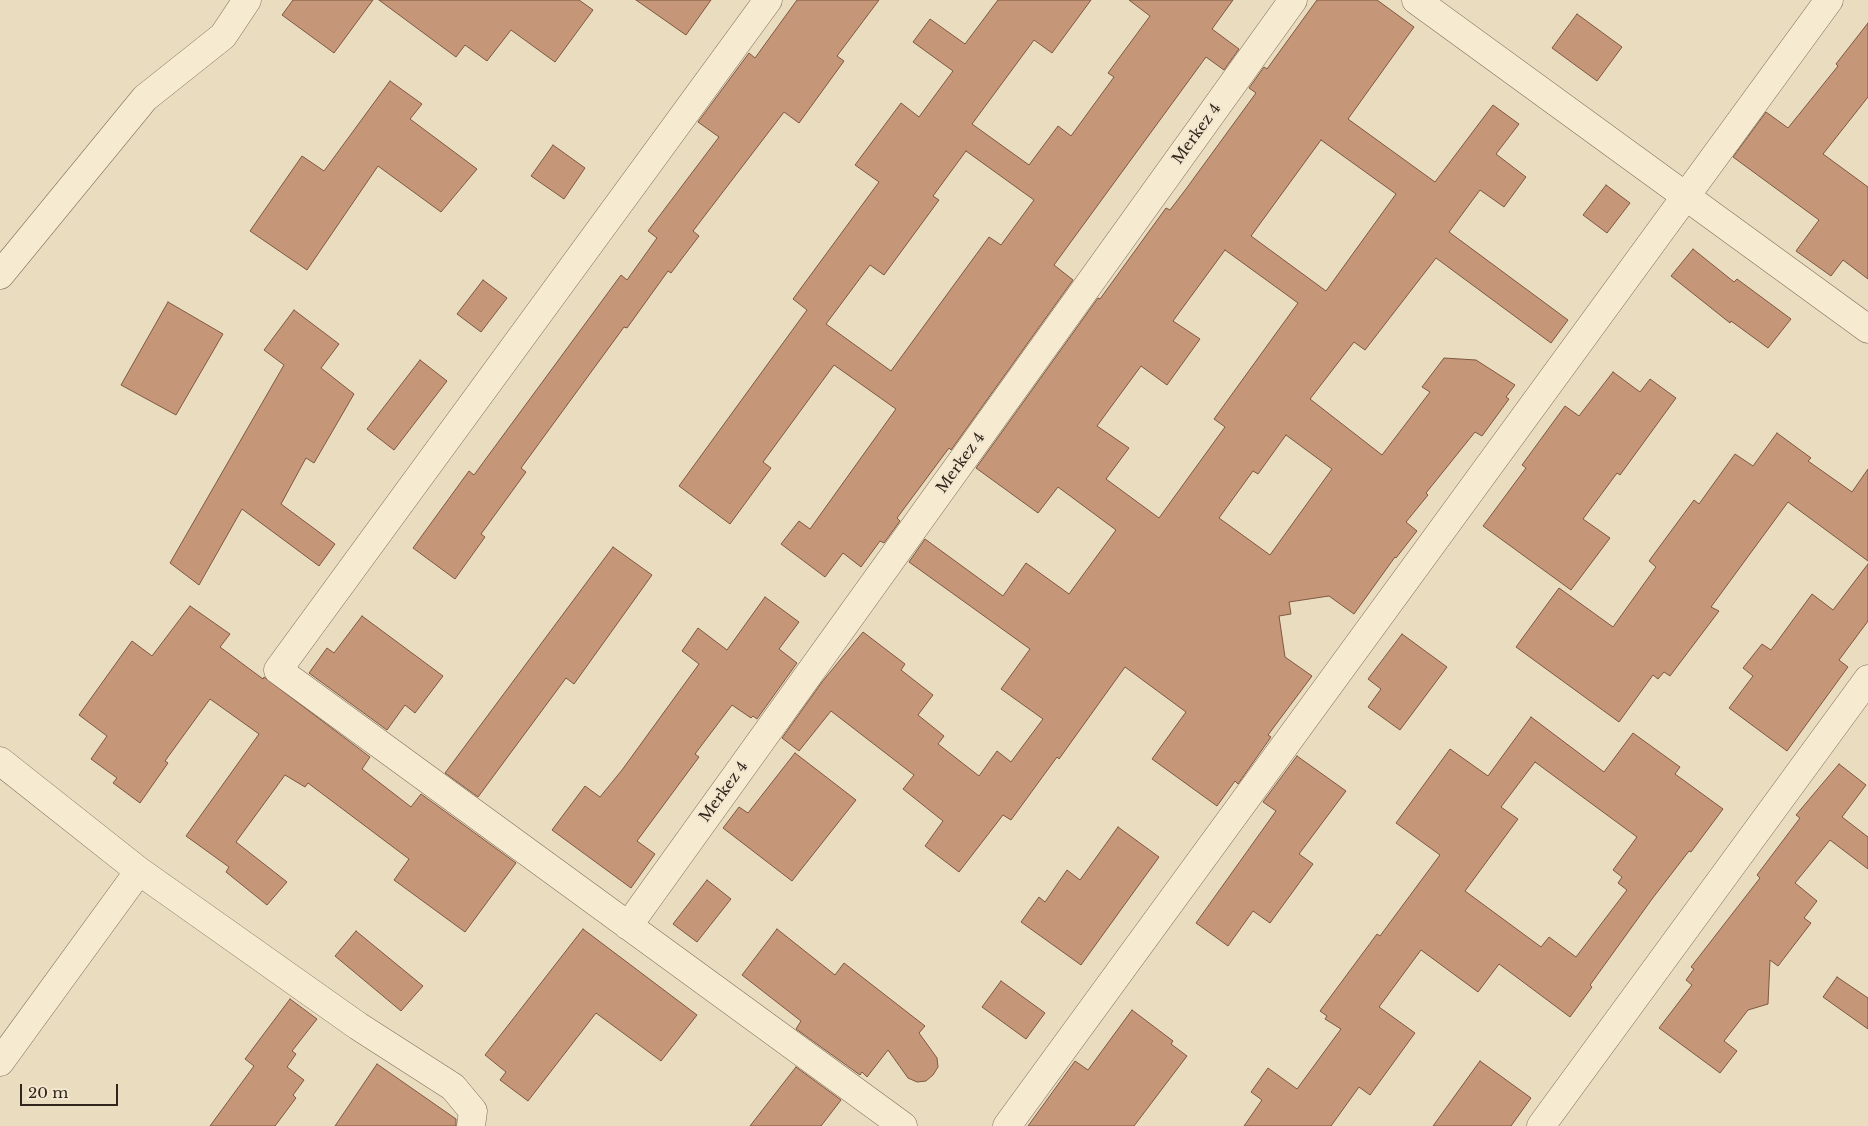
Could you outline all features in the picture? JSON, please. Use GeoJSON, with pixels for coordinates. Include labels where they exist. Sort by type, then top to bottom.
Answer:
{"type":"FeatureCollection","features":[{"type":"Feature","properties":{"kind":"street"},"geometry":{"type":"LineString","coordinates":[[0,275],[145,98],[223,36],[247,0]]}},
{"type":"Feature","properties":{"kind":"street"},"geometry":{"type":"LineString","coordinates":[[768,0],[278,670],[903,1126]]}},
{"type":"Feature","properties":{"kind":"street","name":"Merkez 4"},"geometry":{"type":"LineString","coordinates":[[628,926],[1293,0]]}},
{"type":"Feature","properties":{"kind":"street"},"geometry":{"type":"LineString","coordinates":[[1416,0],[1868,329]]}},
{"type":"Feature","properties":{"kind":"street"},"geometry":{"type":"LineString","coordinates":[[1007,1126],[1829,0]]}},
{"type":"Feature","properties":{"kind":"street"},"geometry":{"type":"LineString","coordinates":[[1541,1126],[1868,679]]}},
{"type":"Feature","properties":{"kind":"street"},"geometry":{"type":"LineString","coordinates":[[0,761],[139,871],[358,1026],[453,1087],[473,1111],[471,1126]]}},
{"type":"Feature","properties":{"kind":"street"},"geometry":{"type":"LineString","coordinates":[[0,1062],[139,871]]}},
{"type":"Feature","properties":{"kind":"building"},"geometry":{"type":"Polygon","coordinates":[[[293,0],[373,0],[334,53],[282,15],[293,0]]]}},
{"type":"Feature","properties":{"kind":"building"},"geometry":{"type":"Polygon","coordinates":[[[379,0],[579,0],[593,10],[555,62],[511,30],[487,61],[465,45],[456,57],[379,0]]]}},
{"type":"Feature","properties":{"kind":"building"},"geometry":{"type":"Polygon","coordinates":[[[636,0],[711,0],[686,35],[636,0]]]}},
{"type":"Feature","properties":{"kind":"building"},"geometry":{"type":"Polygon","coordinates":[[[797,0],[879,0],[837,56],[844,61],[799,123],[784,112],[693,231],[699,236],[671,273],[668,271],[627,328],[624,327],[521,468],[526,472],[481,534],[485,537],[455,579],[413,548],[469,471],[474,475],[621,275],[627,280],[657,238],[648,231],[719,137],[698,122],[749,53],[755,58],[797,0]]]}},
{"type":"Feature","properties":{"kind":"building"},"geometry":{"type":"Polygon","coordinates":[[[998,0],[1091,0],[1052,53],[1034,40],[972,124],[1029,165],[1058,126],[1071,136],[1114,77],[1108,73],[1150,16],[1129,0],[1233,0],[1212,29],[1239,49],[1224,70],[1206,57],[1054,265],[1073,280],[951,450],[949,448],[897,518],[900,521],[884,543],[880,541],[861,567],[843,553],[825,577],[781,544],[799,521],[810,529],[896,409],[834,365],[763,462],[771,468],[730,524],[679,486],[807,310],[793,299],[879,182],[855,165],[901,103],[919,117],[953,71],[913,42],[930,19],[965,44],[998,0]],[[966,151],[933,196],[939,200],[884,275],[870,265],[826,324],[891,371],[989,237],[1001,245],[1034,200],[966,151]]]}},
{"type":"Feature","properties":{"kind":"building"},"geometry":{"type":"Polygon","coordinates":[[[1317,0],[1377,0],[1414,27],[1348,119],[1435,182],[1493,105],[1519,124],[1496,154],[1526,177],[1504,207],[1480,190],[1449,232],[1568,320],[1551,343],[1436,258],[1365,350],[1354,342],[1310,399],[1382,455],[1430,392],[1422,387],[1444,358],[1476,360],[1515,385],[1506,397],[1509,399],[1482,436],[1475,432],[1426,493],[1428,495],[1406,522],[1417,531],[1395,557],[1354,614],[1329,596],[1289,602],[1291,614],[1279,616],[1285,657],[1312,676],[1268,735],[1271,737],[1238,784],[1235,781],[1217,806],[1152,759],[1186,712],[1125,667],[1059,759],[1057,757],[1011,820],[1003,815],[959,872],[925,846],[943,821],[903,789],[914,775],[831,711],[799,751],[782,738],[822,682],[863,632],[905,664],[901,670],[933,695],[918,715],[944,736],[938,744],[979,776],[997,751],[1011,762],[1043,719],[1001,689],[1030,649],[909,562],[925,539],[1003,596],[1026,563],[1069,594],[1116,530],[1058,487],[1038,513],[976,468],[1098,298],[1100,299],[1166,208],[1170,210],[1186,189],[1256,93],[1249,88],[1264,67],[1267,69],[1317,0]],[[1321,140],[1251,236],[1326,291],[1396,194],[1321,140]],[[1225,250],[1173,321],[1200,339],[1167,385],[1141,366],[1097,426],[1129,448],[1106,479],[1159,518],[1225,427],[1214,419],[1298,303],[1225,250]],[[1286,435],[1258,474],[1253,471],[1219,518],[1270,555],[1332,469],[1286,435]]]}},
{"type":"Feature","properties":{"kind":"building"},"geometry":{"type":"Polygon","coordinates":[[[1577,14],[1622,47],[1597,81],[1552,48],[1577,14]]]}},
{"type":"Feature","properties":{"kind":"building"},"geometry":{"type":"Polygon","coordinates":[[[1868,23],[1868,97],[1823,154],[1868,187],[1868,279],[1843,260],[1831,276],[1796,251],[1819,220],[1733,157],[1766,112],[1788,128],[1838,66],[1836,64],[1868,23]]]}},
{"type":"Feature","properties":{"kind":"building"},"geometry":{"type":"Polygon","coordinates":[[[390,81],[422,104],[410,119],[477,169],[441,212],[378,166],[307,270],[250,231],[302,156],[324,171],[390,81]]]}},
{"type":"Feature","properties":{"kind":"building"},"geometry":{"type":"Polygon","coordinates":[[[553,145],[585,168],[564,199],[531,176],[553,145]]]}},
{"type":"Feature","properties":{"kind":"building"},"geometry":{"type":"Polygon","coordinates":[[[1606,185],[1630,203],[1607,233],[1583,215],[1606,185]]]}},
{"type":"Feature","properties":{"kind":"building"},"geometry":{"type":"Polygon","coordinates":[[[1693,249],[1734,282],[1737,279],[1791,319],[1768,348],[1731,321],[1730,323],[1671,276],[1693,249]]]}},
{"type":"Feature","properties":{"kind":"building"},"geometry":{"type":"Polygon","coordinates":[[[483,280],[507,298],[481,332],[457,314],[483,280]]]}},
{"type":"Feature","properties":{"kind":"building"},"geometry":{"type":"Polygon","coordinates":[[[168,302],[223,334],[176,415],[121,385],[168,302]]]}},
{"type":"Feature","properties":{"kind":"building"},"geometry":{"type":"Polygon","coordinates":[[[294,310],[339,344],[321,368],[354,394],[314,463],[306,458],[281,504],[335,544],[319,566],[242,509],[199,585],[170,563],[284,365],[264,350],[294,310]]]}},
{"type":"Feature","properties":{"kind":"building"},"geometry":{"type":"Polygon","coordinates":[[[420,360],[447,381],[394,450],[367,429],[420,360]]]}},
{"type":"Feature","properties":{"kind":"building"},"geometry":{"type":"Polygon","coordinates":[[[1613,372],[1640,392],[1650,379],[1676,398],[1620,475],[1617,473],[1583,519],[1610,538],[1571,590],[1483,526],[1526,468],[1522,465],[1565,406],[1579,416],[1613,372]]]}},
{"type":"Feature","properties":{"kind":"building"},"geometry":{"type":"Polygon","coordinates":[[[1777,433],[1811,458],[1808,461],[1852,492],[1868,469],[1868,561],[1788,502],[1711,607],[1719,611],[1670,676],[1664,672],[1658,679],[1653,675],[1619,722],[1516,647],[1559,588],[1613,627],[1656,567],[1649,561],[1694,500],[1699,504],[1735,454],[1753,466],[1777,433]]]}},
{"type":"Feature","properties":{"kind":"building"},"geometry":{"type":"Polygon","coordinates":[[[613,547],[652,575],[574,684],[566,678],[478,797],[445,773],[613,547]]]}},
{"type":"Feature","properties":{"kind":"building"},"geometry":{"type":"Polygon","coordinates":[[[1868,564],[1868,621],[1839,660],[1848,667],[1787,751],[1729,708],[1753,676],[1743,668],[1762,644],[1771,650],[1812,594],[1833,610],[1868,564]]]}},
{"type":"Feature","properties":{"kind":"building"},"geometry":{"type":"Polygon","coordinates":[[[765,597],[799,622],[779,649],[797,663],[757,719],[753,716],[751,718],[732,705],[695,754],[699,757],[637,841],[655,854],[631,888],[552,830],[585,786],[600,797],[622,770],[699,664],[682,651],[698,628],[727,650],[765,597]]]}},
{"type":"Feature","properties":{"kind":"building"},"geometry":{"type":"Polygon","coordinates":[[[190,606],[230,634],[220,647],[263,679],[264,677],[370,757],[362,769],[411,807],[421,794],[516,863],[465,932],[394,880],[409,859],[308,783],[305,787],[285,775],[236,842],[287,882],[267,905],[226,872],[229,867],[186,836],[259,734],[210,699],[165,761],[168,763],[140,803],[113,783],[117,778],[91,759],[107,736],[79,715],[132,641],[152,656],[190,606]]]}},
{"type":"Feature","properties":{"kind":"building"},"geometry":{"type":"Polygon","coordinates":[[[362,616],[443,676],[415,713],[405,705],[387,730],[309,673],[327,648],[334,653],[362,616]]]}},
{"type":"Feature","properties":{"kind":"building"},"geometry":{"type":"Polygon","coordinates":[[[1402,634],[1447,667],[1400,730],[1368,707],[1381,689],[1368,679],[1402,634]]]}},
{"type":"Feature","properties":{"kind":"building"},"geometry":{"type":"Polygon","coordinates":[[[1531,717],[1604,772],[1633,733],[1680,767],[1675,774],[1723,809],[1691,852],[1689,851],[1652,899],[1590,985],[1592,987],[1570,1017],[1499,964],[1478,992],[1421,950],[1379,1007],[1415,1033],[1370,1095],[1359,1087],[1331,1126],[1244,1126],[1262,1100],[1251,1092],[1268,1068],[1297,1089],[1341,1029],[1325,1019],[1327,1016],[1320,1011],[1377,934],[1380,936],[1440,855],[1396,823],[1450,749],[1488,776],[1531,717]],[[1535,762],[1501,807],[1518,819],[1465,891],[1541,947],[1549,937],[1576,957],[1627,890],[1618,883],[1622,877],[1613,870],[1637,837],[1535,762]]]}},
{"type":"Feature","properties":{"kind":"building"},"geometry":{"type":"Polygon","coordinates":[[[795,753],[856,800],[792,881],[723,828],[739,807],[748,813],[795,753]]]}},
{"type":"Feature","properties":{"kind":"building"},"geometry":{"type":"Polygon","coordinates":[[[1297,756],[1346,791],[1299,854],[1313,864],[1270,923],[1253,911],[1228,946],[1196,923],[1276,811],[1263,802],[1297,756]]]}},
{"type":"Feature","properties":{"kind":"building"},"geometry":{"type":"Polygon","coordinates":[[[1839,764],[1866,785],[1842,817],[1868,837],[1868,869],[1830,840],[1795,883],[1817,901],[1804,918],[1811,923],[1778,966],[1770,960],[1768,1004],[1748,1010],[1724,1041],[1737,1051],[1720,1073],[1659,1028],[1692,985],[1686,980],[1694,969],[1691,967],[1760,878],[1757,875],[1800,818],[1796,815],[1839,764]]]}},
{"type":"Feature","properties":{"kind":"building"},"geometry":{"type":"Polygon","coordinates":[[[1118,827],[1159,857],[1081,965],[1021,922],[1039,897],[1045,902],[1067,870],[1080,880],[1118,827]]]}},
{"type":"Feature","properties":{"kind":"building"},"geometry":{"type":"Polygon","coordinates":[[[707,880],[731,899],[697,942],[673,924],[707,880]]]}},
{"type":"Feature","properties":{"kind":"building"},"geometry":{"type":"Polygon","coordinates":[[[583,929],[697,1015],[661,1061],[596,1013],[528,1101],[500,1080],[506,1072],[485,1055],[583,929]]]}},
{"type":"Feature","properties":{"kind":"building"},"geometry":{"type":"Polygon","coordinates":[[[777,929],[835,975],[844,963],[925,1026],[919,1033],[937,1058],[938,1067],[933,1075],[926,1081],[917,1082],[908,1078],[888,1050],[867,1077],[862,1072],[860,1075],[796,1029],[801,1021],[742,975],[777,929]]]}},
{"type":"Feature","properties":{"kind":"building"},"geometry":{"type":"Polygon","coordinates":[[[356,931],[423,986],[401,1011],[335,956],[356,931]]]}},
{"type":"Feature","properties":{"kind":"building"},"geometry":{"type":"Polygon","coordinates":[[[1837,977],[1868,998],[1868,1029],[1823,997],[1837,977]]]}},
{"type":"Feature","properties":{"kind":"building"},"geometry":{"type":"Polygon","coordinates":[[[1001,981],[1045,1013],[1026,1039],[982,1007],[1001,981]]]}},
{"type":"Feature","properties":{"kind":"building"},"geometry":{"type":"Polygon","coordinates":[[[290,999],[317,1019],[292,1051],[296,1054],[287,1067],[304,1080],[293,1095],[296,1098],[275,1126],[210,1126],[254,1066],[245,1059],[290,999]]]}},
{"type":"Feature","properties":{"kind":"building"},"geometry":{"type":"Polygon","coordinates":[[[1132,1010],[1173,1041],[1171,1044],[1187,1056],[1134,1126],[1028,1126],[1075,1061],[1088,1070],[1132,1010]]]}},
{"type":"Feature","properties":{"kind":"building"},"geometry":{"type":"Polygon","coordinates":[[[1480,1061],[1531,1098],[1511,1126],[1433,1126],[1480,1061]]]}},
{"type":"Feature","properties":{"kind":"building"},"geometry":{"type":"Polygon","coordinates":[[[377,1064],[456,1119],[456,1126],[335,1126],[377,1064]]]}},
{"type":"Feature","properties":{"kind":"building"},"geometry":{"type":"Polygon","coordinates":[[[796,1067],[841,1100],[821,1126],[750,1126],[796,1067]]]}}]}
